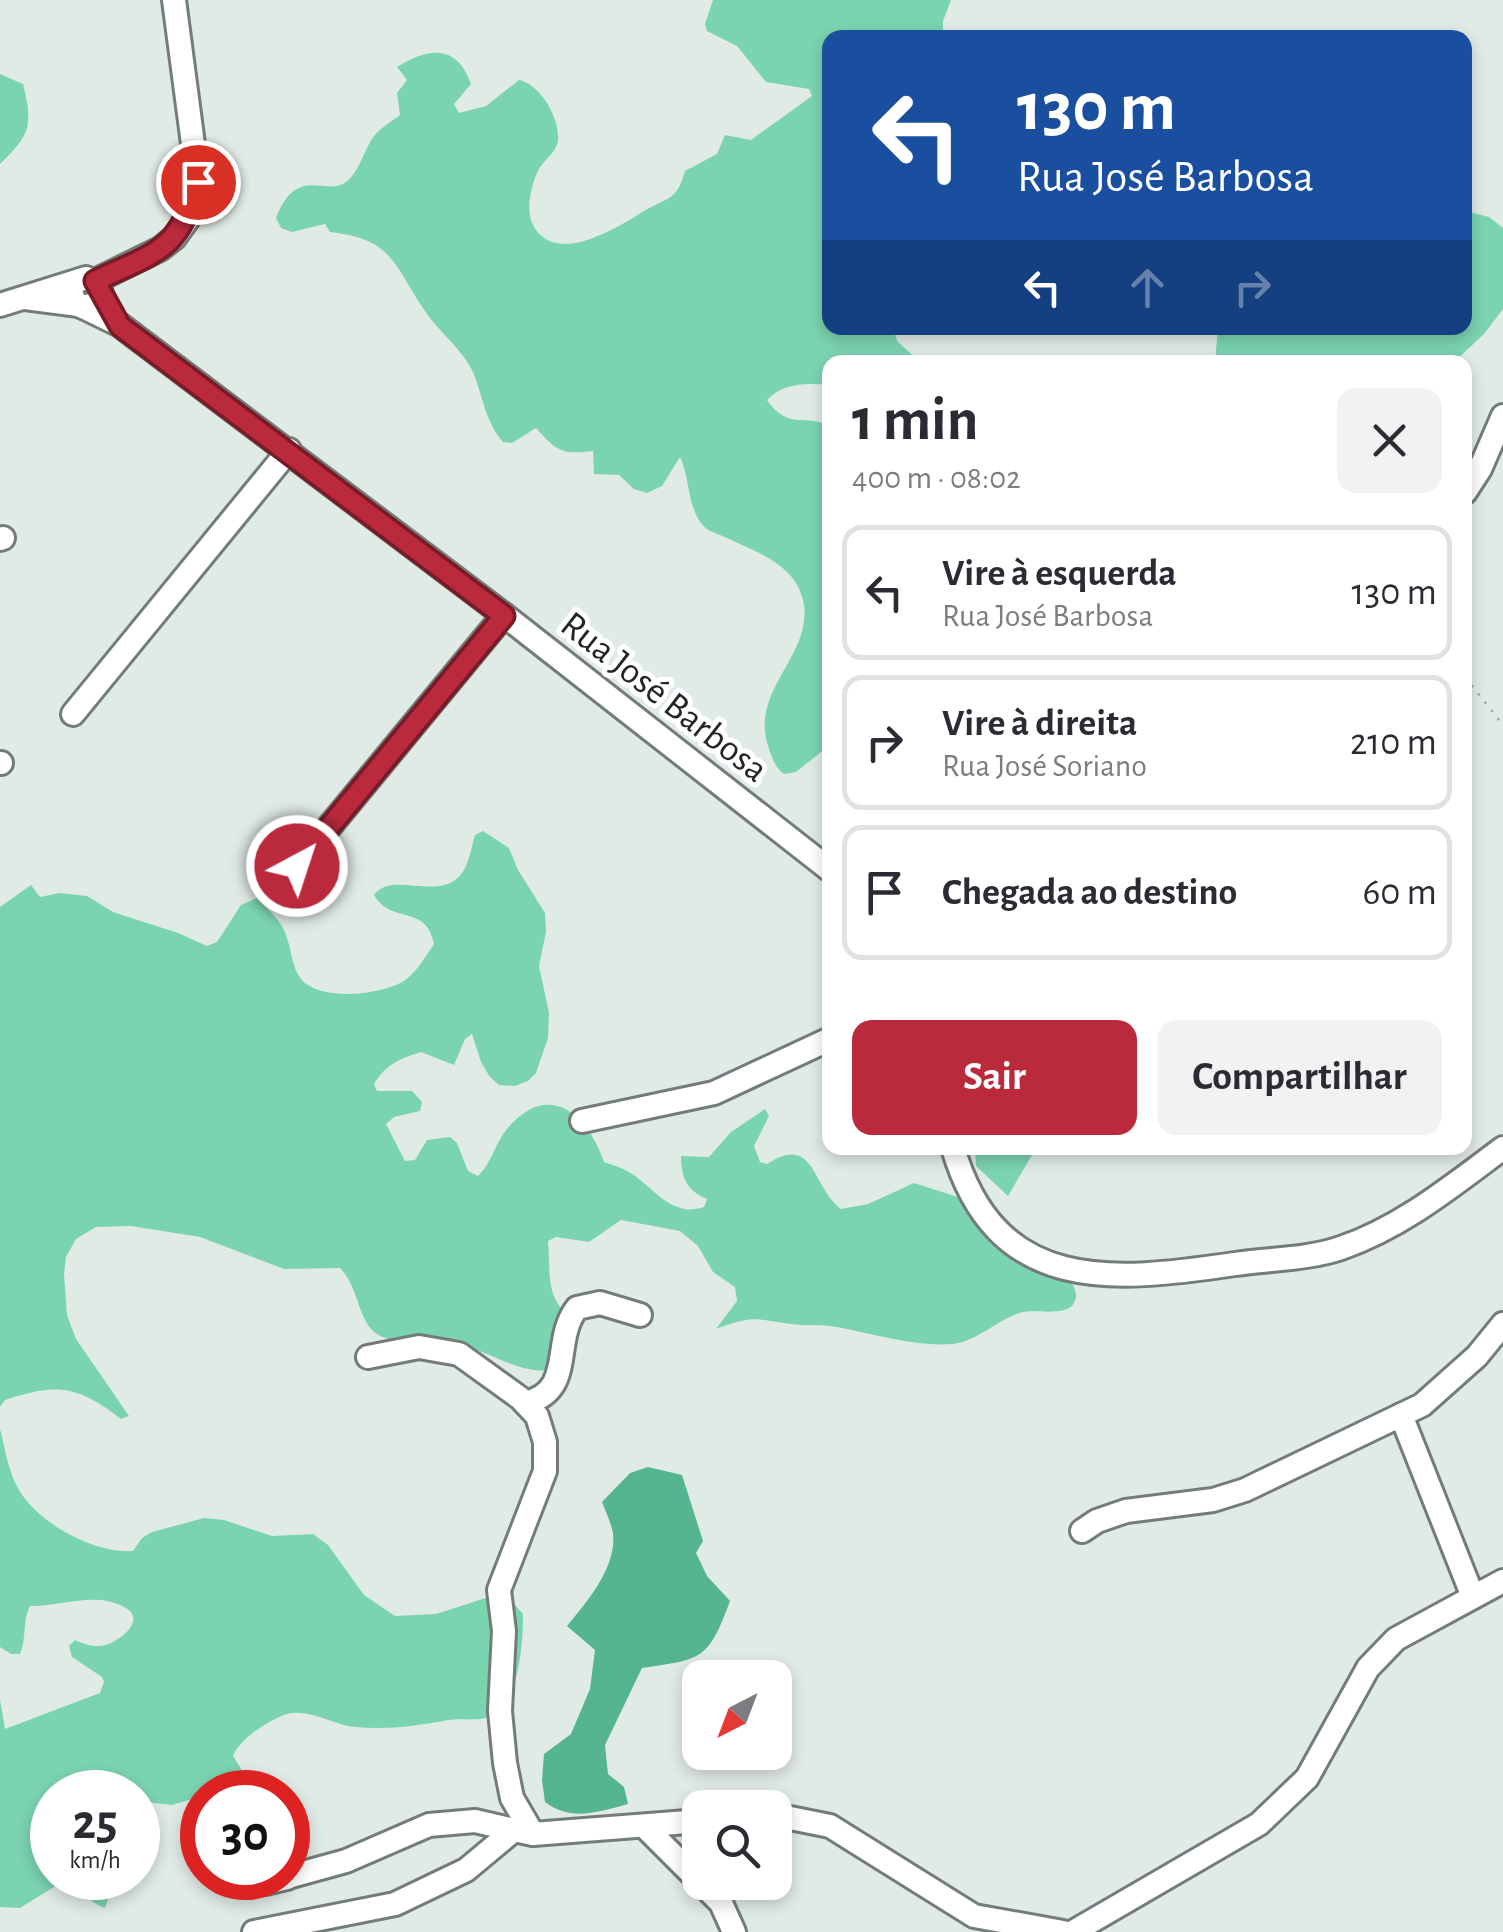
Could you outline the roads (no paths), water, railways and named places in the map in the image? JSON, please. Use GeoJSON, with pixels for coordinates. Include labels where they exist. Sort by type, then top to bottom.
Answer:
{"type":"FeatureCollection","features":[{"type":"Feature","properties":{"kind":"street"},"geometry":{"type":"LineString","coordinates":[[87,291],[174,238],[189,217],[198,182],[174,0]]}},
{"type":"Feature","properties":{"kind":"street","name":"Rua José Barbosa"},"geometry":{"type":"LineString","coordinates":[[0,305],[87,291],[120,326],[289,450],[822,864]]}},
{"type":"Feature","properties":{"kind":"street"},"geometry":{"type":"LineString","coordinates":[[1472,481],[1503,416]]}},
{"type":"Feature","properties":{"kind":"street"},"geometry":{"type":"LineString","coordinates":[[72,714],[289,450]]}},
{"type":"Feature","properties":{"kind":"street"},"geometry":{"type":"LineString","coordinates":[[297,866],[504,616]]}},
{"type":"Feature","properties":{"kind":"street"},"geometry":{"type":"LineString","coordinates":[[582,1122],[714,1093],[822,1043]]}},
{"type":"Feature","properties":{"kind":"street"},"geometry":{"type":"LineString","coordinates":[[956,1155],[974,1197],[1016,1246],[1045,1263],[1072,1272],[1150,1276],[1339,1249],[1412,1215],[1503,1148]]}},
{"type":"Feature","properties":{"kind":"street"},"geometry":{"type":"LineString","coordinates":[[525,1403],[540,1400],[560,1376],[565,1330],[577,1308],[600,1303],[640,1316]]}},
{"type":"Feature","properties":{"kind":"street"},"geometry":{"type":"LineString","coordinates":[[1082,1530],[1126,1511],[1213,1500],[1245,1490],[1422,1405],[1503,1324]]}},
{"type":"Feature","properties":{"kind":"street"},"geometry":{"type":"LineString","coordinates":[[368,1357],[418,1347],[459,1354],[537,1416],[545,1442],[545,1472],[499,1590],[504,1631],[500,1711],[504,1764],[523,1832]]}},
{"type":"Feature","properties":{"kind":"street"},"geometry":{"type":"LineString","coordinates":[[1401,1415],[1473,1597]]}},
{"type":"Feature","properties":{"kind":"street"},"geometry":{"type":"LineString","coordinates":[[1072,1932],[1259,1824],[1307,1778],[1368,1668],[1396,1639],[1503,1581]]}},
{"type":"Feature","properties":{"kind":"street"},"geometry":{"type":"LineString","coordinates":[[792,1818],[830,1826],[974,1916],[1063,1932]]}},
{"type":"Feature","properties":{"kind":"street"},"geometry":{"type":"LineString","coordinates":[[310,1871],[346,1861],[429,1825],[475,1822],[523,1832],[682,1823]]}},
{"type":"Feature","properties":{"kind":"street"},"geometry":{"type":"LineString","coordinates":[[644,1826],[682,1864]]}},
{"type":"Feature","properties":{"kind":"street"},"geometry":{"type":"LineString","coordinates":[[254,1932],[395,1904],[466,1870],[523,1832]]}},
{"type":"Feature","properties":{"kind":"street"},"geometry":{"type":"LineString","coordinates":[[717,1900],[734,1932]]}}]}
